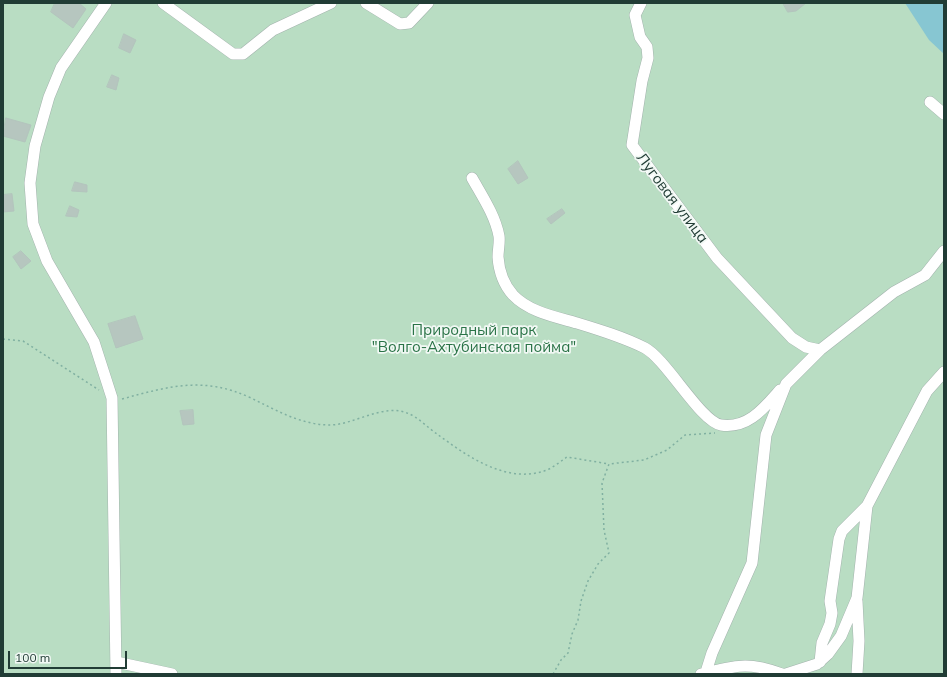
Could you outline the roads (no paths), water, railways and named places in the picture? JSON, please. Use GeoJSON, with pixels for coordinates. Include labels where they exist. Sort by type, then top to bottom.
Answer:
{"type":"FeatureCollection","features":[{"type":"Feature","properties":{"kind":"street"},"geometry":{"type":"LineString","coordinates":[[163,3],[233,54],[243,54],[273,30],[331,3]]}},
{"type":"Feature","properties":{"kind":"street"},"geometry":{"type":"LineString","coordinates":[[366,3],[400,24],[409,23],[428,3]]}},
{"type":"Feature","properties":{"kind":"street","name":"Луговая улица"},"geometry":{"type":"LineString","coordinates":[[641,3],[635,15],[640,37],[647,46],[648,58],[642,81],[632,145],[717,258],[792,338],[806,347],[820,350]]}},
{"type":"Feature","properties":{"kind":"street"},"geometry":{"type":"LineString","coordinates":[[103,4],[61,68],[48,98],[35,146],[30,183],[33,224],[47,260],[94,342],[112,403],[116,674]]}},
{"type":"Feature","properties":{"kind":"street"},"geometry":{"type":"LineString","coordinates":[[930,102],[944,114]]}},
{"type":"Feature","properties":{"kind":"street"},"geometry":{"type":"LineString","coordinates":[[472,178],[488,207],[499,236],[498,258],[503,280],[514,296],[538,311],[608,333],[647,349],[665,367],[702,411],[719,425],[734,426],[756,416],[820,350],[894,292],[925,275],[944,251]]}},
{"type":"Feature","properties":{"kind":"street"},"geometry":{"type":"LineString","coordinates":[[820,662],[822,643],[830,624],[832,613],[830,601],[839,539],[842,531],[867,506],[927,391],[944,372]]}},
{"type":"Feature","properties":{"kind":"street"},"geometry":{"type":"LineString","coordinates":[[702,673],[712,654],[752,563],[766,435],[786,384]]}},
{"type":"Feature","properties":{"kind":"street"},"geometry":{"type":"LineString","coordinates":[[857,674],[859,641],[857,598],[867,506]]}},
{"type":"Feature","properties":{"kind":"street"},"geometry":{"type":"LineString","coordinates":[[786,674],[820,662],[828,654],[841,636],[857,598]]}},
{"type":"Feature","properties":{"kind":"street"},"geometry":{"type":"LineString","coordinates":[[116,662],[172,674]]}},
{"type":"Feature","properties":{"kind":"street"},"geometry":{"type":"LineString","coordinates":[[702,673],[752,665],[782,674]]}},
{"type":"Feature","properties":{"kind":"water"},"geometry":{"type":"Polygon","coordinates":[[[905,3],[944,3],[944,54],[929,40],[905,3]]]}},
{"type":"Feature","properties":{"kind":"park label","name":"Природный парк \"Волго-Ахтубинская пойма\""},"geometry":{"type":"Point","coordinates":[474,338]}}]}
